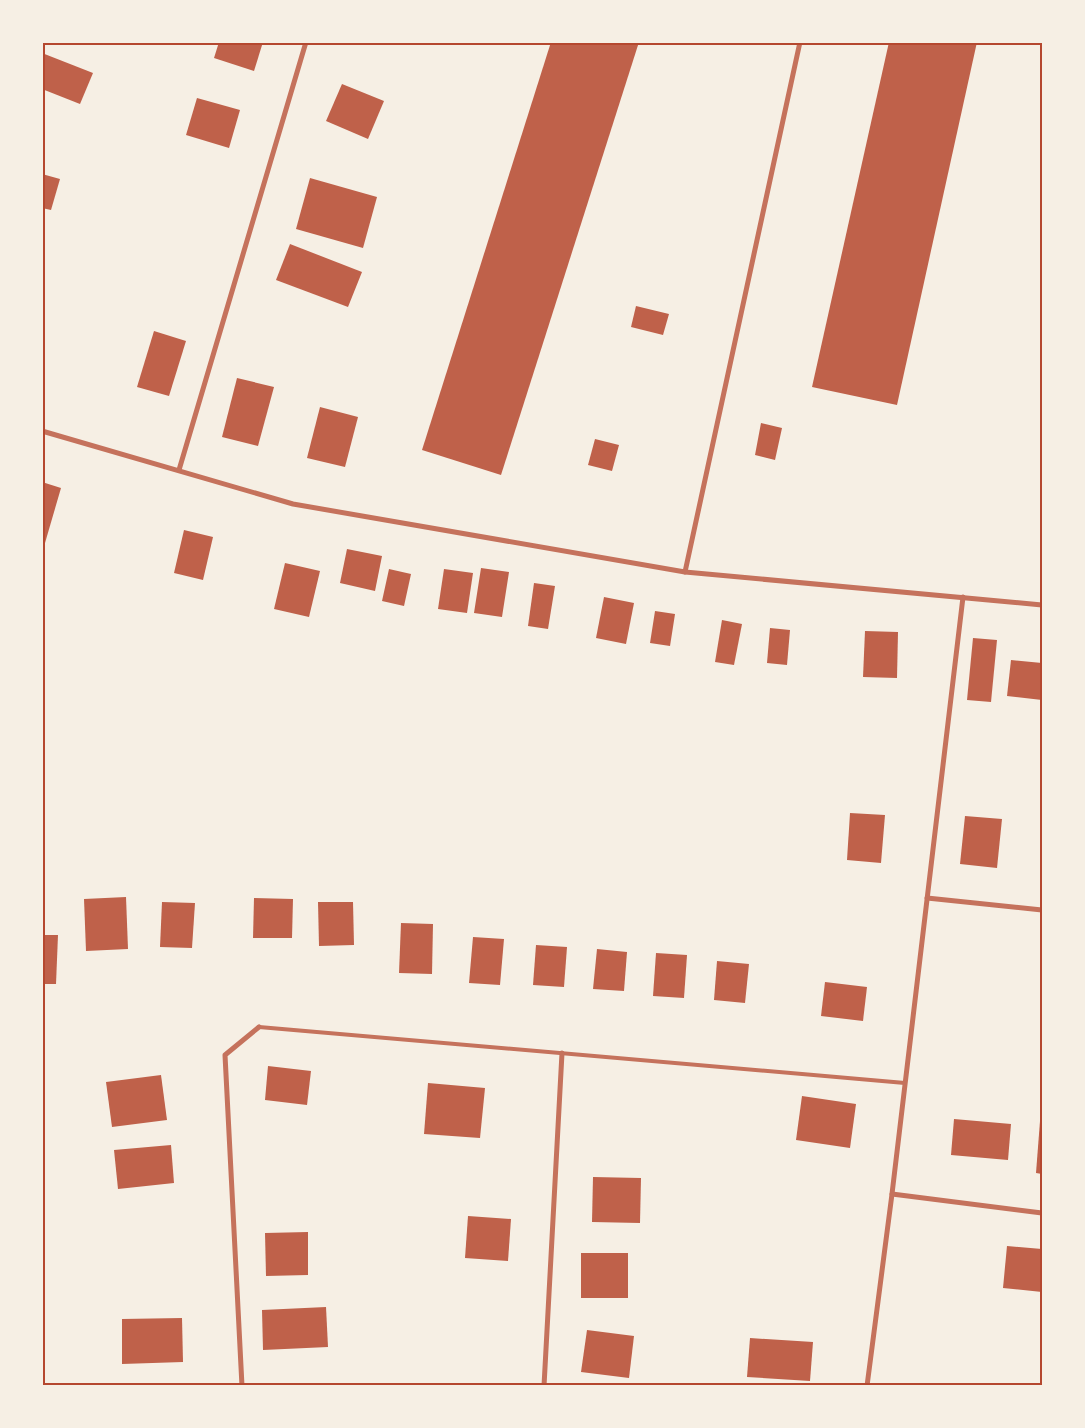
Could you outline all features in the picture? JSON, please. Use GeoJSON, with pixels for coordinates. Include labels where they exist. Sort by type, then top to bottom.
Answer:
{"type":"FeatureCollection","features":[{"type":"Feature","properties":{"kind":"street"},"geometry":{"type":"LineString","coordinates":[[178,470],[306,42]]}},
{"type":"Feature","properties":{"kind":"street"},"geometry":{"type":"LineString","coordinates":[[685,572],[800,42]]}},
{"type":"Feature","properties":{"kind":"street"},"geometry":{"type":"LineString","coordinates":[[42,432],[293,504],[685,572],[1042,605]]}},
{"type":"Feature","properties":{"kind":"street"},"geometry":{"type":"LineString","coordinates":[[867,1386],[892,1194],[963,597]]}},
{"type":"Feature","properties":{"kind":"street"},"geometry":{"type":"LineString","coordinates":[[927,898],[1042,910]]}},
{"type":"Feature","properties":{"kind":"street"},"geometry":{"type":"LineString","coordinates":[[242,1386],[225,1055],[259,1027]]}},
{"type":"Feature","properties":{"kind":"street"},"geometry":{"type":"LineString","coordinates":[[544,1386],[562,1053]]}},
{"type":"Feature","properties":{"kind":"street"},"geometry":{"type":"LineString","coordinates":[[892,1194],[1042,1213]]}},
{"type":"Feature","properties":{"kind":"lane"},"geometry":{"type":"LineString","coordinates":[[259,1027],[905,1083]]}},
{"type":"Feature","properties":{"kind":"building"},"geometry":{"type":"Polygon","coordinates":[[[219,42],[263,42],[254,71],[214,58],[219,42]]]}},
{"type":"Feature","properties":{"kind":"building"},"geometry":{"type":"Polygon","coordinates":[[[551,42],[639,42],[501,475],[422,450],[551,42]]]}},
{"type":"Feature","properties":{"kind":"building"},"geometry":{"type":"Polygon","coordinates":[[[889,42],[977,42],[897,405],[812,387],[889,42]]]}},
{"type":"Feature","properties":{"kind":"building"},"geometry":{"type":"Polygon","coordinates":[[[42,53],[93,73],[80,104],[42,89],[42,53]]]}},
{"type":"Feature","properties":{"kind":"building"},"geometry":{"type":"Polygon","coordinates":[[[342,84],[384,101],[368,139],[326,121],[342,84]]]}},
{"type":"Feature","properties":{"kind":"building"},"geometry":{"type":"Polygon","coordinates":[[[197,98],[240,110],[229,148],[186,135],[197,98]]]}},
{"type":"Feature","properties":{"kind":"building"},"geometry":{"type":"Polygon","coordinates":[[[42,174],[60,179],[51,210],[42,208],[42,174]]]}},
{"type":"Feature","properties":{"kind":"building"},"geometry":{"type":"Polygon","coordinates":[[[310,178],[377,197],[363,248],[296,229],[310,178]]]}},
{"type":"Feature","properties":{"kind":"building"},"geometry":{"type":"Polygon","coordinates":[[[290,244],[362,272],[348,307],[276,280],[290,244]]]}},
{"type":"Feature","properties":{"kind":"building"},"geometry":{"type":"Polygon","coordinates":[[[636,306],[669,314],[663,335],[631,327],[636,306]]]}},
{"type":"Feature","properties":{"kind":"building"},"geometry":{"type":"Polygon","coordinates":[[[154,331],[186,341],[169,396],[137,387],[154,331]]]}},
{"type":"Feature","properties":{"kind":"building"},"geometry":{"type":"Polygon","coordinates":[[[237,378],[274,387],[258,446],[222,437],[237,378]]]}},
{"type":"Feature","properties":{"kind":"building"},"geometry":{"type":"Polygon","coordinates":[[[320,407],[358,417],[345,467],[307,458],[320,407]]]}},
{"type":"Feature","properties":{"kind":"building"},"geometry":{"type":"Polygon","coordinates":[[[761,423],[782,428],[775,460],[755,455],[761,423]]]}},
{"type":"Feature","properties":{"kind":"building"},"geometry":{"type":"Polygon","coordinates":[[[595,439],[619,445],[612,471],[588,465],[595,439]]]}},
{"type":"Feature","properties":{"kind":"building"},"geometry":{"type":"Polygon","coordinates":[[[42,482],[61,488],[45,543],[42,543],[42,482]]]}},
{"type":"Feature","properties":{"kind":"building"},"geometry":{"type":"Polygon","coordinates":[[[184,530],[213,537],[203,580],[174,573],[184,530]]]}},
{"type":"Feature","properties":{"kind":"building"},"geometry":{"type":"Polygon","coordinates":[[[347,549],[382,556],[375,591],[340,583],[347,549]]]}},
{"type":"Feature","properties":{"kind":"building"},"geometry":{"type":"Polygon","coordinates":[[[285,563],[320,571],[309,617],[274,609],[285,563]]]}},
{"type":"Feature","properties":{"kind":"building"},"geometry":{"type":"Polygon","coordinates":[[[481,568],[509,572],[502,617],[474,613],[481,568]]]}},
{"type":"Feature","properties":{"kind":"building"},"geometry":{"type":"Polygon","coordinates":[[[389,569],[411,574],[404,606],[382,601],[389,569]]]}},
{"type":"Feature","properties":{"kind":"building"},"geometry":{"type":"Polygon","coordinates":[[[444,569],[473,573],[467,613],[438,609],[444,569]]]}},
{"type":"Feature","properties":{"kind":"building"},"geometry":{"type":"Polygon","coordinates":[[[534,583],[555,586],[548,629],[528,626],[534,583]]]}},
{"type":"Feature","properties":{"kind":"building"},"geometry":{"type":"Polygon","coordinates":[[[604,597],[634,603],[626,644],[596,638],[604,597]]]}},
{"type":"Feature","properties":{"kind":"building"},"geometry":{"type":"Polygon","coordinates":[[[655,611],[675,614],[670,646],[650,643],[655,611]]]}},
{"type":"Feature","properties":{"kind":"building"},"geometry":{"type":"Polygon","coordinates":[[[722,620],[742,624],[734,665],[715,662],[722,620]]]}},
{"type":"Feature","properties":{"kind":"building"},"geometry":{"type":"Polygon","coordinates":[[[770,628],[790,630],[787,665],[767,663],[770,628]]]}},
{"type":"Feature","properties":{"kind":"building"},"geometry":{"type":"Polygon","coordinates":[[[865,631],[898,632],[897,678],[863,677],[865,631]]]}},
{"type":"Feature","properties":{"kind":"building"},"geometry":{"type":"Polygon","coordinates":[[[973,638],[997,640],[991,702],[967,700],[973,638]]]}},
{"type":"Feature","properties":{"kind":"building"},"geometry":{"type":"Polygon","coordinates":[[[1011,660],[1042,663],[1042,700],[1007,696],[1011,660]]]}},
{"type":"Feature","properties":{"kind":"building"},"geometry":{"type":"Polygon","coordinates":[[[850,813],[885,815],[881,863],[847,860],[850,813]]]}},
{"type":"Feature","properties":{"kind":"building"},"geometry":{"type":"Polygon","coordinates":[[[965,816],[1002,819],[997,868],[960,864],[965,816]]]}},
{"type":"Feature","properties":{"kind":"building"},"geometry":{"type":"Polygon","coordinates":[[[126,897],[128,949],[86,951],[84,899],[126,897]]]}},
{"type":"Feature","properties":{"kind":"building"},"geometry":{"type":"Polygon","coordinates":[[[254,898],[293,899],[292,938],[253,938],[254,898]]]}},
{"type":"Feature","properties":{"kind":"building"},"geometry":{"type":"Polygon","coordinates":[[[162,902],[195,903],[192,948],[160,947],[162,902]]]}},
{"type":"Feature","properties":{"kind":"building"},"geometry":{"type":"Polygon","coordinates":[[[318,902],[353,902],[354,945],[319,946],[318,902]]]}},
{"type":"Feature","properties":{"kind":"building"},"geometry":{"type":"Polygon","coordinates":[[[401,923],[433,924],[432,974],[399,973],[401,923]]]}},
{"type":"Feature","properties":{"kind":"building"},"geometry":{"type":"Polygon","coordinates":[[[42,935],[58,935],[56,984],[42,984],[42,935]]]}},
{"type":"Feature","properties":{"kind":"building"},"geometry":{"type":"Polygon","coordinates":[[[473,937],[504,939],[500,985],[469,983],[473,937]]]}},
{"type":"Feature","properties":{"kind":"building"},"geometry":{"type":"Polygon","coordinates":[[[536,945],[567,947],[564,987],[533,985],[536,945]]]}},
{"type":"Feature","properties":{"kind":"building"},"geometry":{"type":"Polygon","coordinates":[[[597,949],[627,952],[624,991],[593,989],[597,949]]]}},
{"type":"Feature","properties":{"kind":"building"},"geometry":{"type":"Polygon","coordinates":[[[656,953],[687,955],[684,998],[653,996],[656,953]]]}},
{"type":"Feature","properties":{"kind":"building"},"geometry":{"type":"Polygon","coordinates":[[[717,961],[749,964],[745,1003],[714,1000],[717,961]]]}},
{"type":"Feature","properties":{"kind":"building"},"geometry":{"type":"Polygon","coordinates":[[[825,982],[867,987],[863,1021],[821,1016],[825,982]]]}},
{"type":"Feature","properties":{"kind":"building"},"geometry":{"type":"Polygon","coordinates":[[[268,1066],[311,1071],[307,1105],[265,1100],[268,1066]]]}},
{"type":"Feature","properties":{"kind":"building"},"geometry":{"type":"Polygon","coordinates":[[[161,1075],[167,1120],[112,1127],[106,1082],[161,1075]]]}},
{"type":"Feature","properties":{"kind":"building"},"geometry":{"type":"Polygon","coordinates":[[[428,1083],[485,1088],[480,1138],[424,1134],[428,1083]]]}},
{"type":"Feature","properties":{"kind":"building"},"geometry":{"type":"Polygon","coordinates":[[[802,1096],[856,1104],[850,1148],[796,1140],[802,1096]]]}},
{"type":"Feature","properties":{"kind":"building"},"geometry":{"type":"Polygon","coordinates":[[[954,1119],[1011,1124],[1008,1160],[951,1155],[954,1119]]]}},
{"type":"Feature","properties":{"kind":"building"},"geometry":{"type":"Polygon","coordinates":[[[1040,1121],[1042,1121],[1042,1174],[1036,1173],[1040,1121]]]}},
{"type":"Feature","properties":{"kind":"building"},"geometry":{"type":"Polygon","coordinates":[[[171,1145],[174,1183],[118,1189],[114,1150],[171,1145]]]}},
{"type":"Feature","properties":{"kind":"building"},"geometry":{"type":"Polygon","coordinates":[[[593,1177],[641,1178],[640,1223],[592,1222],[593,1177]]]}},
{"type":"Feature","properties":{"kind":"building"},"geometry":{"type":"Polygon","coordinates":[[[468,1216],[511,1219],[508,1261],[465,1258],[468,1216]]]}},
{"type":"Feature","properties":{"kind":"building"},"geometry":{"type":"Polygon","coordinates":[[[308,1232],[308,1275],[266,1276],[265,1233],[308,1232]]]}},
{"type":"Feature","properties":{"kind":"building"},"geometry":{"type":"Polygon","coordinates":[[[1007,1246],[1042,1249],[1042,1292],[1003,1288],[1007,1246]]]}},
{"type":"Feature","properties":{"kind":"building"},"geometry":{"type":"Polygon","coordinates":[[[581,1253],[628,1253],[628,1298],[581,1298],[581,1253]]]}},
{"type":"Feature","properties":{"kind":"building"},"geometry":{"type":"Polygon","coordinates":[[[326,1307],[328,1347],[263,1350],[262,1310],[326,1307]]]}},
{"type":"Feature","properties":{"kind":"building"},"geometry":{"type":"Polygon","coordinates":[[[182,1318],[183,1362],[122,1364],[122,1319],[182,1318]]]}},
{"type":"Feature","properties":{"kind":"building"},"geometry":{"type":"Polygon","coordinates":[[[587,1330],[634,1336],[629,1378],[581,1372],[587,1330]]]}},
{"type":"Feature","properties":{"kind":"building"},"geometry":{"type":"Polygon","coordinates":[[[750,1338],[813,1342],[810,1381],[747,1377],[750,1338]]]}}]}
